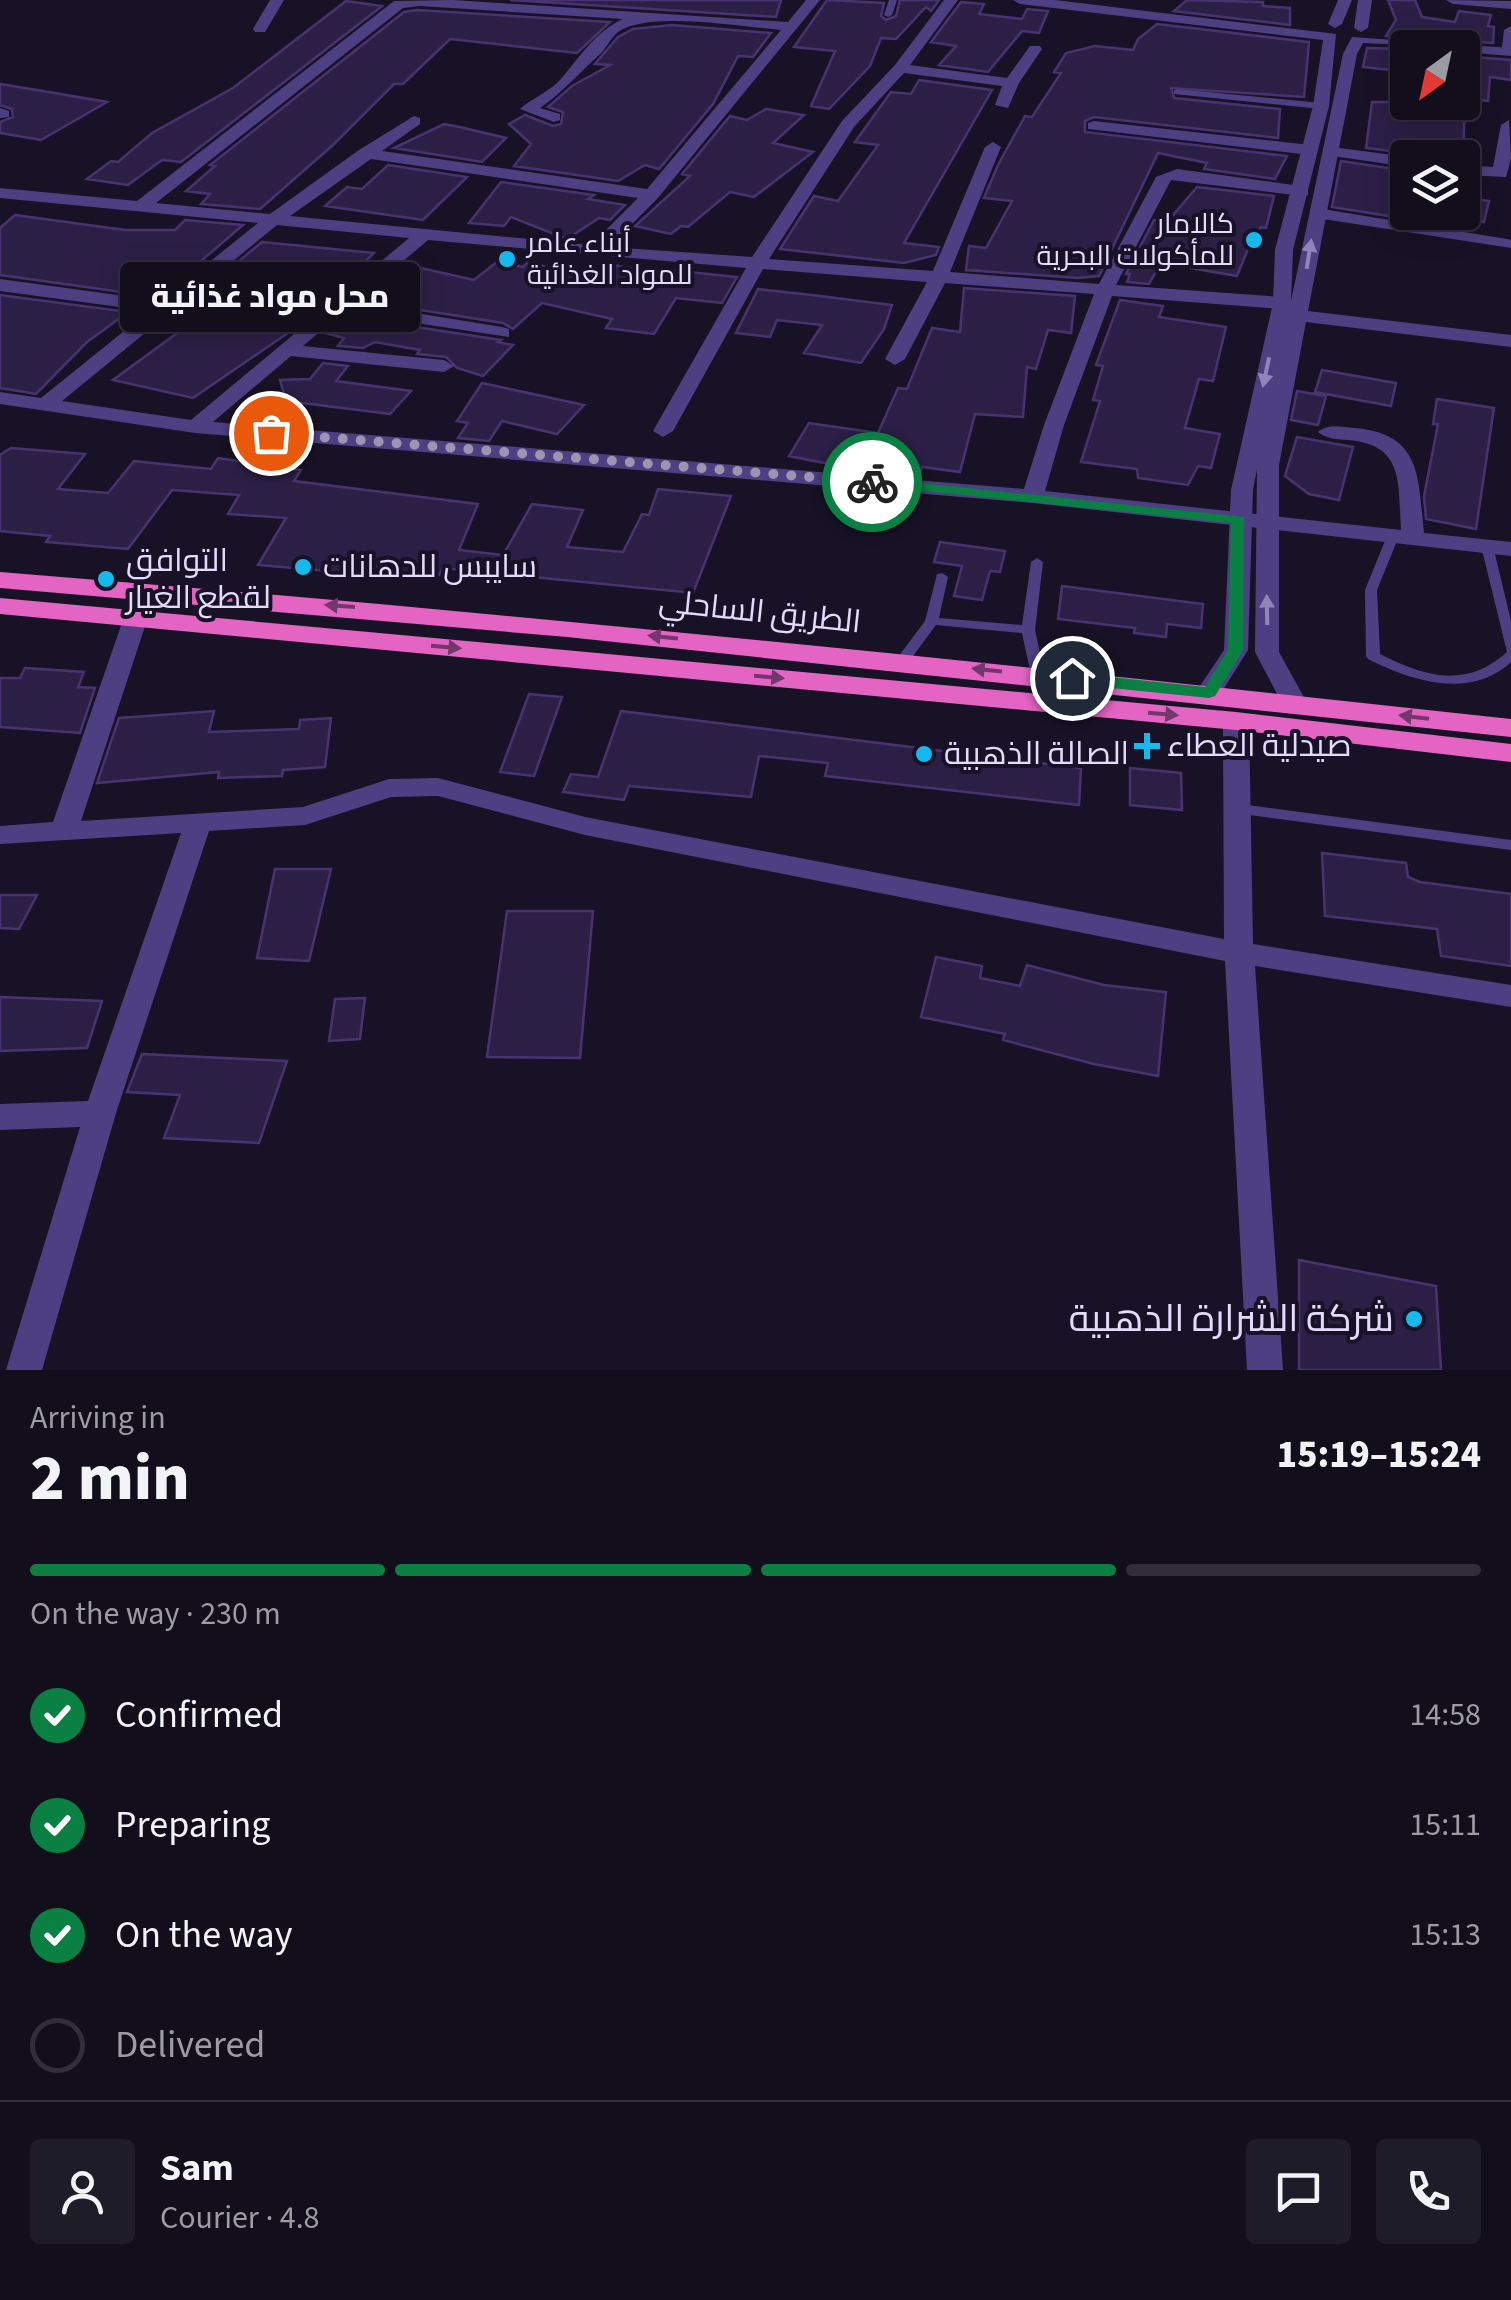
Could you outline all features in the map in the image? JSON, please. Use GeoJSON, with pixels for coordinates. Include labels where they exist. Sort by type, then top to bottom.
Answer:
{"type":"FeatureCollection","features":[{"type":"Feature","properties":{"kind":"highway","name":"الطريق الساحلي"},"geometry":{"type":"LineString","coordinates":[[0,580],[402,610],[1209,692],[1511,728]]}},
{"type":"Feature","properties":{"kind":"highway","name":"الطريق الساحلي"},"geometry":{"type":"LineString","coordinates":[[0,606],[1236,721],[1511,753]]}},
{"type":"Feature","properties":{"kind":"street"},"geometry":{"type":"LineString","coordinates":[[260,29],[277,0]]}},
{"type":"Feature","properties":{"kind":"street"},"geometry":{"type":"LineString","coordinates":[[595,251],[651,195],[813,0]]}},
{"type":"Feature","properties":{"kind":"street"},"geometry":{"type":"LineString","coordinates":[[663,430],[757,264],[848,124],[900,68],[951,0]]}},
{"type":"Feature","properties":{"kind":"street"},"geometry":{"type":"LineString","coordinates":[[1020,0],[1362,34],[1510,43]]}},
{"type":"Feature","properties":{"kind":"street"},"geometry":{"type":"LineString","coordinates":[[1078,0],[1331,31]]}},
{"type":"Feature","properties":{"kind":"street"},"geometry":{"type":"LineString","coordinates":[[1209,692],[1236,650],[1238,520],[1316,213],[1320,106],[1331,31],[1345,0]]}},
{"type":"Feature","properties":{"kind":"street"},"geometry":{"type":"LineString","coordinates":[[1293,701],[1267,652],[1268,465],[1290,309],[1284,250],[1302,191],[1321,151],[1350,54],[1362,34],[1365,0]]}},
{"type":"Feature","properties":{"kind":"street"},"geometry":{"type":"LineString","coordinates":[[1454,0],[1511,6]]}},
{"type":"Feature","properties":{"kind":"street"},"geometry":{"type":"LineString","coordinates":[[142,205],[398,4],[434,3],[790,26]]}},
{"type":"Feature","properties":{"kind":"street"},"geometry":{"type":"LineString","coordinates":[[554,116],[528,109],[565,84],[576,65],[595,52],[612,30],[638,18]]}},
{"type":"Feature","properties":{"kind":"street"},"geometry":{"type":"LineString","coordinates":[[1003,105],[1011,83],[1036,49]]}},
{"type":"Feature","properties":{"kind":"street"},"geometry":{"type":"LineString","coordinates":[[900,68],[1011,83]]}},
{"type":"Feature","properties":{"kind":"street"},"geometry":{"type":"LineString","coordinates":[[45,405],[273,220],[414,121]]}},
{"type":"Feature","properties":{"kind":"street"},"geometry":{"type":"LineString","coordinates":[[1480,171],[1500,172],[1509,124]]}},
{"type":"Feature","properties":{"kind":"street"},"geometry":{"type":"LineString","coordinates":[[1094,126],[1390,160]]}},
{"type":"Feature","properties":{"kind":"street"},"geometry":{"type":"LineString","coordinates":[[895,359],[940,275],[992,147]]}},
{"type":"Feature","properties":{"kind":"street"},"geometry":{"type":"LineString","coordinates":[[365,153],[651,195]]}},
{"type":"Feature","properties":{"kind":"street"},"geometry":{"type":"LineString","coordinates":[[1033,496],[1054,425],[1104,289],[1164,178],[1177,174],[1302,191]]}},
{"type":"Feature","properties":{"kind":"street"},"geometry":{"type":"LineString","coordinates":[[0,193],[595,251],[940,275],[1220,300],[1511,342]]}},
{"type":"Feature","properties":{"kind":"street"},"geometry":{"type":"LineString","coordinates":[[1316,213],[1507,244]]}},
{"type":"Feature","properties":{"kind":"street"},"geometry":{"type":"LineString","coordinates":[[195,426],[423,235]]}},
{"type":"Feature","properties":{"kind":"street"},"geometry":{"type":"LineString","coordinates":[[0,285],[169,308]]}},
{"type":"Feature","properties":{"kind":"street"},"geometry":{"type":"LineString","coordinates":[[341,306],[502,333]]}},
{"type":"Feature","properties":{"kind":"street"},"geometry":{"type":"LineString","coordinates":[[1290,309],[1511,331]]}},
{"type":"Feature","properties":{"kind":"street"},"geometry":{"type":"LineString","coordinates":[[285,350],[444,366]]}},
{"type":"Feature","properties":{"kind":"street"},"geometry":{"type":"LineString","coordinates":[[0,398],[195,426],[1033,496],[1511,549]]}},
{"type":"Feature","properties":{"kind":"street"},"geometry":{"type":"LineString","coordinates":[[1328,432],[1380,440],[1395,449],[1403,470],[1403,537]]}},
{"type":"Feature","properties":{"kind":"street"},"geometry":{"type":"LineString","coordinates":[[64,830],[136,618]]}},
{"type":"Feature","properties":{"kind":"street"},"geometry":{"type":"LineString","coordinates":[[1236,650],[1267,652]]}},
{"type":"Feature","properties":{"kind":"street"},"geometry":{"type":"LineString","coordinates":[[1236,721],[1240,954],[1266,1370]]}},
{"type":"Feature","properties":{"kind":"street"},"geometry":{"type":"LineString","coordinates":[[0,835],[305,816],[389,788],[438,787],[585,826],[1240,954],[1511,996]]}},
{"type":"Feature","properties":{"kind":"street"},"geometry":{"type":"LineString","coordinates":[[24,1370],[100,1113],[200,820]]}},
{"type":"Feature","properties":{"kind":"street"},"geometry":{"type":"LineString","coordinates":[[0,1117],[100,1113]]}},
{"type":"Feature","properties":{"kind":"lane"},"geometry":{"type":"LineString","coordinates":[[888,15],[893,0]]}},
{"type":"Feature","properties":{"kind":"lane"},"geometry":{"type":"LineString","coordinates":[[1177,92],[1320,106]]}},
{"type":"Feature","properties":{"kind":"lane"},"geometry":{"type":"LineString","coordinates":[[1403,537],[1371,590],[1373,656],[1420,678],[1463,679],[1498,671],[1511,652],[1487,546]]}},
{"type":"Feature","properties":{"kind":"lane"},"geometry":{"type":"LineString","coordinates":[[1037,562],[1028,630],[1038,675]]}},
{"type":"Feature","properties":{"kind":"lane"},"geometry":{"type":"LineString","coordinates":[[902,661],[932,621],[942,577]]}},
{"type":"Feature","properties":{"kind":"lane"},"geometry":{"type":"LineString","coordinates":[[932,621],[1028,630]]}},
{"type":"Feature","properties":{"kind":"lane"},"geometry":{"type":"LineString","coordinates":[[1240,809],[1511,846]]}},
{"type":"Feature","properties":{"kind":"building"},"geometry":{"type":"Polygon","coordinates":[[[510,0],[781,0],[776,17],[510,0]]]}},
{"type":"Feature","properties":{"kind":"building"},"geometry":{"type":"Polygon","coordinates":[[[827,0],[884,3],[881,16],[886,20],[896,16],[900,0],[939,0],[931,11],[926,7],[896,39],[881,38],[870,66],[829,109],[811,106],[835,51],[794,47],[827,0]]]}},
{"type":"Feature","properties":{"kind":"building"},"geometry":{"type":"Polygon","coordinates":[[[1187,0],[1263,2],[1263,6],[1290,8],[1290,25],[1174,11],[1187,0]]]}},
{"type":"Feature","properties":{"kind":"building"},"geometry":{"type":"Polygon","coordinates":[[[1388,0],[1415,0],[1422,17],[1455,22],[1459,11],[1491,15],[1488,26],[1494,27],[1493,43],[1480,42],[1480,30],[1390,30],[1390,36],[1386,36],[1396,20],[1388,0]]]}},
{"type":"Feature","properties":{"kind":"building"},"geometry":{"type":"Polygon","coordinates":[[[346,1],[382,6],[181,162],[162,160],[128,185],[87,179],[111,161],[118,162],[152,133],[233,88],[346,1]]]}},
{"type":"Feature","properties":{"kind":"building"},"geometry":{"type":"Polygon","coordinates":[[[961,2],[984,4],[979,14],[1022,19],[1027,9],[1048,11],[1039,33],[1022,31],[988,72],[939,65],[956,46],[931,42],[961,2]]]}},
{"type":"Feature","properties":{"kind":"building"},"geometry":{"type":"Polygon","coordinates":[[[404,12],[610,22],[577,53],[450,39],[403,84],[394,84],[260,209],[201,204],[210,194],[186,191],[215,166],[210,165],[404,12]]]}},
{"type":"Feature","properties":{"kind":"building"},"geometry":{"type":"Polygon","coordinates":[[[1157,24],[1309,42],[1304,97],[1171,88],[1174,98],[1280,109],[1278,138],[1094,117],[1085,121],[1085,132],[1287,156],[1275,179],[1204,169],[1207,163],[1158,153],[1099,276],[966,270],[969,246],[986,248],[1012,201],[984,198],[998,165],[1025,116],[1032,117],[1061,73],[1054,72],[1066,53],[1095,46],[1133,50],[1138,39],[1157,24]]]}},
{"type":"Feature","properties":{"kind":"building"},"geometry":{"type":"Polygon","coordinates":[[[672,25],[771,33],[753,57],[738,56],[713,104],[659,169],[645,165],[618,181],[514,166],[531,144],[509,124],[525,115],[553,126],[561,124],[563,112],[548,107],[572,86],[610,65],[595,64],[618,37],[633,29],[672,25]]]}},
{"type":"Feature","properties":{"kind":"building"},"geometry":{"type":"Polygon","coordinates":[[[1367,48],[1390,49],[1390,70],[1363,67],[1367,48]]]}},
{"type":"Feature","properties":{"kind":"building"},"geometry":{"type":"Polygon","coordinates":[[[1480,57],[1511,60],[1511,80],[1490,77],[1488,101],[1480,100],[1480,57]]]}},
{"type":"Feature","properties":{"kind":"building"},"geometry":{"type":"Polygon","coordinates":[[[919,80],[992,90],[904,243],[939,247],[936,255],[904,263],[780,249],[814,196],[838,201],[878,145],[855,142],[891,92],[911,94],[919,80]]]}},
{"type":"Feature","properties":{"kind":"building"},"geometry":{"type":"Polygon","coordinates":[[[0,84],[107,102],[41,140],[0,133],[0,122],[13,117],[12,109],[0,105],[0,84]]]}},
{"type":"Feature","properties":{"kind":"building"},"geometry":{"type":"Polygon","coordinates":[[[1372,102],[1390,102],[1390,120],[1464,120],[1464,140],[1390,140],[1390,151],[1366,148],[1372,102]]]}},
{"type":"Feature","properties":{"kind":"building"},"geometry":{"type":"Polygon","coordinates":[[[766,109],[804,115],[773,143],[813,152],[754,197],[730,192],[688,227],[681,226],[671,234],[635,226],[690,176],[682,174],[730,116],[747,120],[766,109]]]}},
{"type":"Feature","properties":{"kind":"building"},"geometry":{"type":"Polygon","coordinates":[[[444,124],[506,138],[482,162],[394,148],[444,124]]]}},
{"type":"Feature","properties":{"kind":"building"},"geometry":{"type":"Polygon","coordinates":[[[1341,161],[1390,168],[1390,216],[1332,207],[1341,161]]]}},
{"type":"Feature","properties":{"kind":"building"},"geometry":{"type":"Polygon","coordinates":[[[388,165],[467,177],[423,220],[325,206],[347,187],[362,189],[388,165]]]}},
{"type":"Feature","properties":{"kind":"building"},"geometry":{"type":"Polygon","coordinates":[[[501,182],[594,195],[588,199],[625,205],[610,220],[599,218],[567,239],[511,217],[504,226],[469,223],[501,182]]]}},
{"type":"Feature","properties":{"kind":"building"},"geometry":{"type":"Polygon","coordinates":[[[1197,187],[1274,196],[1266,228],[1261,227],[1250,244],[1237,276],[1161,263],[1149,284],[1127,282],[1130,274],[1126,274],[1154,220],[1167,222],[1197,187]]]}},
{"type":"Feature","properties":{"kind":"building"},"geometry":{"type":"Polygon","coordinates":[[[1480,200],[1489,201],[1484,222],[1480,221],[1480,200]]]}},
{"type":"Feature","properties":{"kind":"building"},"geometry":{"type":"Polygon","coordinates":[[[15,215],[125,230],[175,230],[185,220],[243,225],[166,291],[150,296],[0,275],[0,228],[15,215]]]}},
{"type":"Feature","properties":{"kind":"building"},"geometry":{"type":"Polygon","coordinates":[[[262,242],[374,253],[352,274],[358,276],[298,326],[193,398],[113,380],[225,298],[221,297],[232,289],[211,284],[262,242]]]}},
{"type":"Feature","properties":{"kind":"building"},"geometry":{"type":"Polygon","coordinates":[[[498,261],[523,267],[528,262],[590,279],[608,264],[658,273],[660,269],[737,277],[722,303],[676,298],[654,334],[606,328],[612,319],[542,303],[513,329],[503,323],[363,301],[382,284],[394,288],[421,268],[474,280],[498,261]]]}},
{"type":"Feature","properties":{"kind":"building"},"geometry":{"type":"Polygon","coordinates":[[[964,288],[1075,296],[1071,333],[1048,330],[1036,369],[1027,367],[1023,417],[975,414],[960,472],[922,467],[920,474],[860,470],[789,456],[809,423],[878,433],[898,388],[907,389],[932,328],[960,332],[964,288]]]}},
{"type":"Feature","properties":{"kind":"building"},"geometry":{"type":"Polygon","coordinates":[[[758,289],[892,305],[884,329],[861,363],[804,353],[822,325],[777,320],[770,337],[736,333],[758,289]]]}},
{"type":"Feature","properties":{"kind":"building"},"geometry":{"type":"Polygon","coordinates":[[[0,295],[128,312],[87,342],[36,394],[0,388],[0,295]]]}},
{"type":"Feature","properties":{"kind":"building"},"geometry":{"type":"Polygon","coordinates":[[[1120,300],[1163,306],[1159,317],[1226,327],[1213,381],[1199,379],[1185,428],[1220,434],[1211,468],[1198,466],[1188,485],[1138,478],[1137,469],[1081,462],[1100,401],[1093,400],[1103,366],[1096,365],[1120,300]]]}},
{"type":"Feature","properties":{"kind":"building"},"geometry":{"type":"Polygon","coordinates":[[[344,316],[513,345],[483,376],[457,368],[446,357],[417,354],[420,350],[375,342],[363,348],[338,346],[344,338],[325,333],[344,316]]]}},
{"type":"Feature","properties":{"kind":"building"},"geometry":{"type":"Polygon","coordinates":[[[323,363],[348,366],[336,381],[411,391],[390,414],[286,401],[280,380],[310,379],[323,363]]]}},
{"type":"Feature","properties":{"kind":"building"},"geometry":{"type":"Polygon","coordinates":[[[1322,370],[1396,383],[1391,406],[1315,392],[1322,370]]]}},
{"type":"Feature","properties":{"kind":"building"},"geometry":{"type":"Polygon","coordinates":[[[482,383],[584,405],[557,434],[502,421],[489,441],[458,438],[468,423],[457,421],[482,383]]]}},
{"type":"Feature","properties":{"kind":"building"},"geometry":{"type":"Polygon","coordinates":[[[1297,391],[1326,396],[1318,425],[1291,420],[1297,391]]]}},
{"type":"Feature","properties":{"kind":"building"},"geometry":{"type":"Polygon","coordinates":[[[1437,399],[1494,408],[1476,529],[1426,519],[1424,496],[1438,424],[1433,424],[1437,399]]]}},
{"type":"Feature","properties":{"kind":"building"},"geometry":{"type":"Polygon","coordinates":[[[1297,437],[1353,447],[1339,500],[1309,494],[1285,476],[1297,437]]]}},
{"type":"Feature","properties":{"kind":"building"},"geometry":{"type":"Polygon","coordinates":[[[11,448],[85,454],[58,489],[108,493],[134,461],[211,469],[218,458],[301,470],[294,481],[478,504],[459,550],[503,555],[532,504],[583,510],[567,547],[623,552],[642,514],[649,515],[658,489],[731,496],[693,593],[443,568],[439,575],[352,570],[350,573],[258,565],[286,518],[228,514],[239,495],[172,490],[128,549],[46,542],[50,536],[0,531],[0,455],[11,448]]]}},
{"type":"Feature","properties":{"kind":"building"},"geometry":{"type":"Polygon","coordinates":[[[940,542],[1005,551],[1000,572],[990,571],[982,600],[954,596],[962,566],[934,562],[940,542]]]}},
{"type":"Feature","properties":{"kind":"building"},"geometry":{"type":"Polygon","coordinates":[[[1062,586],[1203,604],[1201,628],[1167,624],[1166,637],[1134,633],[1135,628],[1058,619],[1062,586]]]}},
{"type":"Feature","properties":{"kind":"building"},"geometry":{"type":"Polygon","coordinates":[[[25,668],[84,672],[78,687],[95,688],[80,733],[0,727],[0,678],[20,678],[25,668]]]}},
{"type":"Feature","properties":{"kind":"building"},"geometry":{"type":"Polygon","coordinates":[[[529,694],[562,697],[534,776],[500,772],[529,694]]]}},
{"type":"Feature","properties":{"kind":"building"},"geometry":{"type":"Polygon","coordinates":[[[214,711],[209,732],[299,729],[300,720],[331,718],[325,767],[283,770],[282,776],[218,778],[219,772],[97,783],[119,718],[214,711]]]}},
{"type":"Feature","properties":{"kind":"building"},"geometry":{"type":"Polygon","coordinates":[[[621,711],[1081,768],[1079,805],[825,776],[828,763],[759,756],[751,797],[629,786],[624,800],[563,792],[571,774],[598,777],[621,711]]]}},
{"type":"Feature","properties":{"kind":"building"},"geometry":{"type":"Polygon","coordinates":[[[1130,768],[1181,773],[1182,810],[1130,805],[1130,768]]]}},
{"type":"Feature","properties":{"kind":"building"},"geometry":{"type":"Polygon","coordinates":[[[1322,853],[1406,863],[1408,877],[1420,882],[1511,894],[1511,966],[1441,956],[1437,929],[1325,916],[1322,853]]]}},
{"type":"Feature","properties":{"kind":"building"},"geometry":{"type":"Polygon","coordinates":[[[275,869],[331,869],[309,961],[257,958],[275,869]]]}},
{"type":"Feature","properties":{"kind":"building"},"geometry":{"type":"Polygon","coordinates":[[[0,895],[37,895],[19,929],[0,928],[0,895]]]}},
{"type":"Feature","properties":{"kind":"building"},"geometry":{"type":"Polygon","coordinates":[[[507,911],[593,911],[580,1058],[487,1057],[507,911]]]}},
{"type":"Feature","properties":{"kind":"building"},"geometry":{"type":"Polygon","coordinates":[[[936,957],[982,966],[980,978],[1020,986],[1027,965],[1104,985],[1166,992],[1158,1076],[1094,1064],[1003,1040],[1005,1034],[921,1017],[936,957]]]}},
{"type":"Feature","properties":{"kind":"building"},"geometry":{"type":"Polygon","coordinates":[[[0,997],[102,1001],[87,1048],[0,1051],[0,997]]]}},
{"type":"Feature","properties":{"kind":"building"},"geometry":{"type":"Polygon","coordinates":[[[365,998],[360,1039],[329,1041],[335,999],[365,998]]]}},
{"type":"Feature","properties":{"kind":"building"},"geometry":{"type":"Polygon","coordinates":[[[142,1054],[287,1061],[259,1143],[164,1138],[180,1095],[127,1092],[142,1054]]]}},
{"type":"Feature","properties":{"kind":"building"},"geometry":{"type":"Polygon","coordinates":[[[1299,1260],[1436,1286],[1441,1370],[1299,1370],[1299,1260]]]}},
{"type":"Feature","properties":{"kind":"way so far"},"geometry":{"type":"LineString","coordinates":[[271,433],[872,482]]}},
{"type":"Feature","properties":{"kind":"place","name":"كالامار للمأكولات البحرية"},"geometry":{"type":"Point","coordinates":[1254,240]}},
{"type":"Feature","properties":{"kind":"place","name":"أبناء عامر للمواد الغذائية"},"geometry":{"type":"Point","coordinates":[507,259]}},
{"type":"Feature","properties":{"kind":"place","name":"محل مواد غذائية"},"geometry":{"type":"Point","coordinates":[271,433]}},
{"type":"Feature","properties":{"kind":"place","name":"سايبس للدهانات"},"geometry":{"type":"Point","coordinates":[303,567]}},
{"type":"Feature","properties":{"kind":"place","name":"التوافق لقطع الغيار"},"geometry":{"type":"Point","coordinates":[106,579]}},
{"type":"Feature","properties":{"kind":"place","name":"صيدلية العطاء"},"geometry":{"type":"Point","coordinates":[1147,746]}},
{"type":"Feature","properties":{"kind":"place","name":"الصالة الذهبية"},"geometry":{"type":"Point","coordinates":[924,754]}},
{"type":"Feature","properties":{"kind":"place","name":"شركة الشرارة الذهبية"},"geometry":{"type":"Point","coordinates":[1414,1319]}},
{"type":"Feature","properties":{"kind":"route"},"geometry":{"type":"LineString","coordinates":[[872,482],[1238,520],[1236,650],[1209,692],[1072,678]]}}]}
